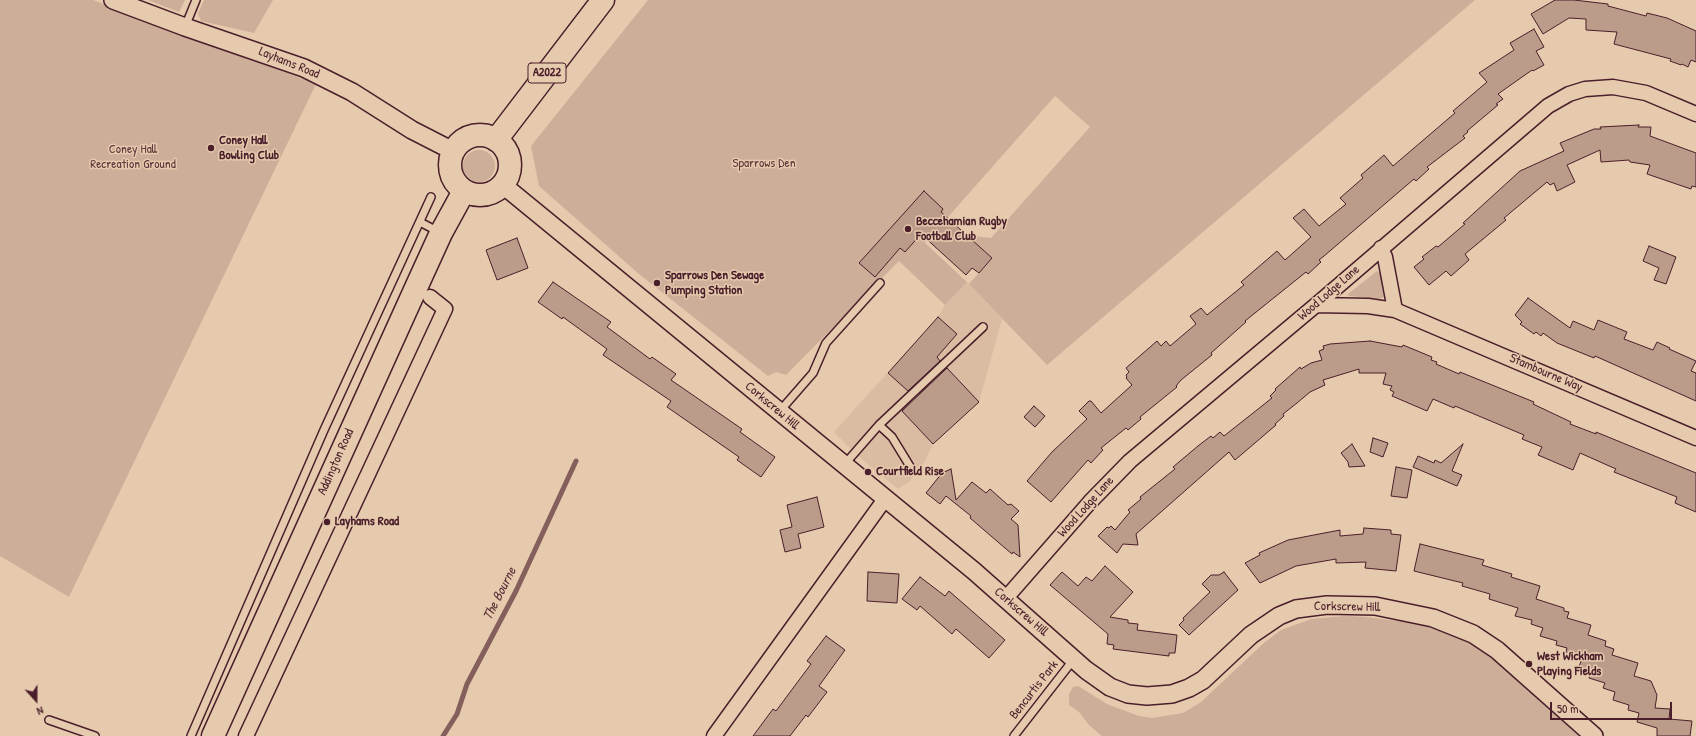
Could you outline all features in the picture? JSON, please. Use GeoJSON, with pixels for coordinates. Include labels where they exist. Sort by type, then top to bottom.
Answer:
{"type":"FeatureCollection","features":[{"type":"Feature","properties":{"kind":"main road","name":"A2022"},"geometry":{"type":"LineString","coordinates":[[496,140],[603,0]]}},
{"type":"Feature","properties":{"kind":"main road"},"geometry":{"type":"LineString","coordinates":[[483,135],[496,140],[505,149],[509,157],[510,167],[508,176],[494,191],[485,194],[474,194],[464,191],[451,175],[450,165],[453,151],[465,139],[473,136],[483,135]]}},
{"type":"Feature","properties":{"kind":"main road","name":"Addington Road"},"geometry":{"type":"LineString","coordinates":[[213,736],[422,293],[441,233],[464,191]]}},
{"type":"Feature","properties":{"kind":"street","name":"Layhams Road"},"geometry":{"type":"LineString","coordinates":[[113,0],[185,27],[304,68],[352,92],[412,130],[453,151]]}},
{"type":"Feature","properties":{"kind":"street","name":"Wood Lodge Lane"},"geometry":{"type":"LineString","coordinates":[[1006,598],[1118,472],[1548,106],[1570,94],[1594,87],[1624,88],[1646,93],[1696,114]]}},
{"type":"Feature","properties":{"kind":"street","name":"Corkscrew Hill"},"geometry":{"type":"LineString","coordinates":[[502,184],[1006,598],[1074,659],[1102,682],[1119,691],[1142,696],[1164,696],[1189,688],[1203,680],[1255,631],[1269,621],[1290,611],[1327,605],[1390,608],[1447,622],[1485,642],[1594,736]]}},
{"type":"Feature","properties":{"kind":"street"},"geometry":{"type":"LineString","coordinates":[[1381,248],[1385,257],[1395,310]]}},
{"type":"Feature","properties":{"kind":"street"},"geometry":{"type":"LineString","coordinates":[[246,736],[445,309],[422,293]]}},
{"type":"Feature","properties":{"kind":"street","name":"Stambourne Way"},"geometry":{"type":"LineString","coordinates":[[1316,305],[1368,306],[1395,310],[1696,438]]}},
{"type":"Feature","properties":{"kind":"street"},"geometry":{"type":"LineString","coordinates":[[714,736],[885,499]]}},
{"type":"Feature","properties":{"kind":"lane"},"geometry":{"type":"LineString","coordinates":[[185,27],[196,0]]}},
{"type":"Feature","properties":{"kind":"lane"},"geometry":{"type":"LineString","coordinates":[[190,736],[324,430],[431,197]]}},
{"type":"Feature","properties":{"kind":"lane"},"geometry":{"type":"LineString","coordinates":[[420,222],[441,233]]}},
{"type":"Feature","properties":{"kind":"lane"},"geometry":{"type":"LineString","coordinates":[[779,412],[813,373],[826,343],[880,283]]}},
{"type":"Feature","properties":{"kind":"lane"},"geometry":{"type":"LineString","coordinates":[[843,465],[879,425],[983,327]]}},
{"type":"Feature","properties":{"kind":"lane"},"geometry":{"type":"LineString","coordinates":[[879,425],[892,438],[911,468]]}},
{"type":"Feature","properties":{"kind":"lane","name":"Bencurtis Park"},"geometry":{"type":"LineString","coordinates":[[1014,736],[1074,659]]}},
{"type":"Feature","properties":{"kind":"lane"},"geometry":{"type":"LineString","coordinates":[[49,720],[95,736]]}},
{"type":"Feature","properties":{"kind":"shaded area"},"geometry":{"type":"Polygon","coordinates":[[[967,282],[1002,319],[979,402],[933,444],[924,463],[910,481],[898,489],[859,457],[834,432],[938,317],[945,305],[967,282]]]}},
{"type":"Feature","properties":{"kind":"green space","name":"Coney Hall Recreation Ground"},"geometry":{"type":"Polygon","coordinates":[[[0,0],[93,0],[316,84],[69,597],[0,556],[0,0]]]}},
{"type":"Feature","properties":{"kind":"green space"},"geometry":{"type":"Polygon","coordinates":[[[148,0],[185,0],[179,12],[148,0]]]}},
{"type":"Feature","properties":{"kind":"green space"},"geometry":{"type":"Polygon","coordinates":[[[204,0],[273,0],[254,33],[201,21],[198,14],[204,0]]]}},
{"type":"Feature","properties":{"kind":"green space","name":"Sparrows Den"},"geometry":{"type":"Polygon","coordinates":[[[648,0],[1475,0],[1047,365],[969,284],[992,258],[972,240],[975,236],[991,238],[1090,127],[1055,96],[925,243],[967,282],[945,305],[899,261],[786,375],[776,372],[768,376],[639,274],[539,186],[531,146],[648,0]]]}},
{"type":"Feature","properties":{"kind":"green space"},"geometry":{"type":"Polygon","coordinates":[[[476,150],[482,150],[492,157],[495,166],[494,172],[488,179],[482,182],[476,182],[466,175],[463,169],[463,163],[470,153],[476,150]]]}},
{"type":"Feature","properties":{"kind":"green space"},"geometry":{"type":"Polygon","coordinates":[[[1377,271],[1380,273],[1384,297],[1379,299],[1349,296],[1348,294],[1377,271]]]}},
{"type":"Feature","properties":{"kind":"green space"},"geometry":{"type":"Polygon","coordinates":[[[1345,616],[1405,622],[1432,628],[1471,643],[1485,651],[1580,736],[1102,736],[1089,725],[1079,712],[1069,705],[1069,694],[1073,687],[1078,686],[1107,704],[1139,716],[1152,718],[1183,713],[1201,702],[1265,642],[1281,630],[1311,619],[1345,616]]]}},
{"type":"Feature","properties":{"kind":"building"},"geometry":{"type":"Polygon","coordinates":[[[1555,0],[1574,0],[1608,4],[1608,6],[1646,16],[1647,13],[1667,18],[1696,31],[1696,62],[1691,60],[1688,67],[1670,61],[1671,59],[1614,44],[1617,32],[1586,30],[1586,19],[1569,18],[1543,34],[1531,14],[1555,0]]]}},
{"type":"Feature","properties":{"kind":"building"},"geometry":{"type":"Polygon","coordinates":[[[1534,29],[1544,47],[1536,51],[1544,65],[1533,71],[1532,70],[1498,94],[1503,99],[1467,131],[1468,132],[1463,136],[1465,138],[1427,167],[1429,169],[1416,181],[1414,179],[1319,260],[1321,262],[1308,274],[1306,272],[1245,321],[1246,322],[1211,353],[1212,355],[1181,380],[1176,386],[1177,387],[1140,417],[1141,419],[1128,430],[1126,428],[1101,448],[1103,450],[1091,463],[1088,460],[1051,502],[1027,481],[1052,452],[1087,419],[1079,411],[1089,401],[1091,401],[1101,413],[1132,385],[1126,378],[1126,375],[1129,372],[1126,368],[1157,341],[1161,346],[1166,341],[1170,346],[1196,324],[1190,316],[1201,308],[1207,315],[1244,285],[1241,282],[1277,251],[1285,260],[1311,237],[1293,218],[1304,209],[1319,226],[1346,204],[1340,198],[1363,178],[1361,175],[1384,155],[1393,166],[1455,113],[1453,111],[1487,82],[1479,73],[1514,50],[1510,43],[1534,29]]]}},
{"type":"Feature","properties":{"kind":"building"},"geometry":{"type":"Polygon","coordinates":[[[1639,125],[1638,127],[1651,127],[1650,136],[1696,153],[1696,187],[1692,186],[1691,189],[1647,174],[1650,165],[1630,162],[1629,160],[1601,162],[1600,150],[1567,165],[1575,182],[1557,191],[1554,183],[1550,185],[1547,182],[1504,218],[1506,220],[1465,254],[1469,260],[1451,276],[1446,271],[1429,285],[1414,267],[1424,259],[1422,257],[1436,246],[1438,247],[1465,224],[1463,223],[1520,171],[1564,151],[1560,143],[1594,129],[1601,129],[1600,127],[1639,125]]]}},
{"type":"Feature","properties":{"kind":"building"},"geometry":{"type":"Polygon","coordinates":[[[924,191],[943,209],[941,212],[992,258],[979,273],[972,268],[966,275],[921,234],[905,252],[900,248],[875,277],[859,263],[924,191]]]}},
{"type":"Feature","properties":{"kind":"building"},"geometry":{"type":"Polygon","coordinates":[[[517,238],[528,268],[497,280],[486,250],[517,238]]]}},
{"type":"Feature","properties":{"kind":"building"},"geometry":{"type":"Polygon","coordinates":[[[1649,246],[1676,257],[1666,284],[1654,280],[1659,268],[1643,261],[1649,246]]]}},
{"type":"Feature","properties":{"kind":"building"},"geometry":{"type":"Polygon","coordinates":[[[553,282],[611,322],[607,327],[650,359],[652,357],[676,374],[671,380],[742,429],[740,432],[775,457],[761,477],[737,460],[739,457],[667,407],[671,401],[603,355],[607,349],[563,317],[562,319],[538,302],[553,282]]]}},
{"type":"Feature","properties":{"kind":"building"},"geometry":{"type":"Polygon","coordinates":[[[1528,298],[1570,328],[1573,321],[1594,330],[1598,320],[1627,332],[1624,339],[1653,350],[1657,342],[1696,361],[1691,371],[1696,373],[1696,401],[1595,356],[1594,358],[1557,343],[1543,333],[1541,336],[1536,332],[1534,334],[1520,324],[1522,322],[1515,315],[1528,298]]]}},
{"type":"Feature","properties":{"kind":"building"},"geometry":{"type":"Polygon","coordinates":[[[938,317],[957,334],[937,357],[940,361],[908,391],[888,373],[938,317]]]}},
{"type":"Feature","properties":{"kind":"building"},"geometry":{"type":"Polygon","coordinates":[[[1370,341],[1402,347],[1403,345],[1432,357],[1431,360],[1437,362],[1436,364],[1459,374],[1460,372],[1534,402],[1533,404],[1571,422],[1570,424],[1596,434],[1596,432],[1696,473],[1696,512],[1675,503],[1677,497],[1614,472],[1616,469],[1580,453],[1573,470],[1538,455],[1542,447],[1522,439],[1524,435],[1455,406],[1454,408],[1433,399],[1427,411],[1392,396],[1394,392],[1390,390],[1392,386],[1383,384],[1386,373],[1359,373],[1359,369],[1323,380],[1325,385],[1310,392],[1283,414],[1284,416],[1275,424],[1276,425],[1235,460],[1229,452],[1136,534],[1138,545],[1123,544],[1117,553],[1098,536],[1107,527],[1109,528],[1111,526],[1115,530],[1130,512],[1128,510],[1141,499],[1140,497],[1175,469],[1173,467],[1198,446],[1211,436],[1213,438],[1220,432],[1224,436],[1272,398],[1270,396],[1276,390],[1275,389],[1300,367],[1301,369],[1311,363],[1322,360],[1319,351],[1324,349],[1323,346],[1330,344],[1370,341]]]}},
{"type":"Feature","properties":{"kind":"building"},"geometry":{"type":"Polygon","coordinates":[[[947,368],[979,402],[933,444],[902,411],[947,368]]]}},
{"type":"Feature","properties":{"kind":"building"},"geometry":{"type":"Polygon","coordinates":[[[1034,406],[1045,416],[1035,427],[1024,417],[1034,406]]]}},
{"type":"Feature","properties":{"kind":"building"},"geometry":{"type":"Polygon","coordinates":[[[1373,438],[1388,443],[1383,457],[1370,452],[1373,438]]]}},
{"type":"Feature","properties":{"kind":"building"},"geometry":{"type":"Polygon","coordinates":[[[1352,444],[1365,466],[1349,467],[1348,462],[1341,453],[1352,444]]]}},
{"type":"Feature","properties":{"kind":"building"},"geometry":{"type":"Polygon","coordinates":[[[1463,444],[1452,471],[1462,475],[1457,486],[1413,467],[1418,456],[1434,463],[1435,460],[1441,463],[1463,444]]]}},
{"type":"Feature","properties":{"kind":"building"},"geometry":{"type":"Polygon","coordinates":[[[1396,467],[1412,470],[1407,498],[1391,496],[1396,467]]]}},
{"type":"Feature","properties":{"kind":"building"},"geometry":{"type":"Polygon","coordinates":[[[951,469],[956,500],[972,482],[986,493],[990,489],[1008,505],[1011,504],[1019,511],[1011,519],[1018,525],[1020,557],[1013,552],[1012,554],[970,518],[971,516],[946,496],[940,504],[926,493],[942,473],[951,469]]]}},
{"type":"Feature","properties":{"kind":"building"},"geometry":{"type":"Polygon","coordinates":[[[817,497],[824,527],[798,534],[801,548],[785,552],[780,530],[792,527],[787,505],[817,497]]]}},
{"type":"Feature","properties":{"kind":"building"},"geometry":{"type":"Polygon","coordinates":[[[1364,528],[1391,530],[1391,534],[1401,535],[1396,571],[1365,568],[1366,562],[1336,563],[1336,559],[1296,566],[1260,583],[1245,563],[1260,555],[1259,553],[1288,540],[1340,530],[1340,536],[1363,534],[1364,528]]]}},
{"type":"Feature","properties":{"kind":"building"},"geometry":{"type":"Polygon","coordinates":[[[1420,544],[1484,560],[1482,565],[1512,574],[1511,577],[1540,586],[1536,599],[1564,608],[1564,611],[1569,612],[1567,618],[1591,625],[1588,635],[1606,641],[1605,646],[1614,649],[1612,655],[1638,663],[1634,676],[1651,681],[1657,695],[1655,708],[1670,709],[1669,719],[1692,721],[1690,736],[1657,736],[1657,728],[1637,722],[1639,713],[1628,710],[1629,705],[1613,700],[1615,692],[1603,688],[1605,683],[1589,678],[1591,670],[1579,667],[1581,661],[1565,656],[1567,648],[1556,645],[1557,641],[1540,636],[1543,628],[1531,624],[1532,620],[1515,616],[1518,608],[1489,599],[1490,594],[1462,586],[1463,583],[1414,571],[1420,544]]]}},
{"type":"Feature","properties":{"kind":"building"},"geometry":{"type":"Polygon","coordinates":[[[1105,566],[1133,592],[1110,617],[1128,620],[1128,623],[1138,624],[1137,630],[1177,635],[1175,653],[1169,653],[1169,656],[1113,649],[1114,645],[1107,644],[1108,634],[1050,585],[1062,572],[1078,586],[1086,577],[1092,581],[1105,566]]]}},
{"type":"Feature","properties":{"kind":"building"},"geometry":{"type":"Polygon","coordinates":[[[868,572],[899,574],[897,603],[867,601],[868,572]]]}},
{"type":"Feature","properties":{"kind":"building"},"geometry":{"type":"Polygon","coordinates":[[[1224,572],[1238,590],[1189,635],[1179,625],[1184,620],[1183,618],[1210,592],[1202,584],[1211,575],[1219,575],[1224,572]]]}},
{"type":"Feature","properties":{"kind":"building"},"geometry":{"type":"Polygon","coordinates":[[[920,577],[945,596],[949,591],[1005,640],[989,658],[956,629],[952,634],[920,606],[917,610],[902,599],[920,577]]]}},
{"type":"Feature","properties":{"kind":"building"},"geometry":{"type":"Polygon","coordinates":[[[826,636],[845,650],[819,686],[827,692],[808,717],[806,715],[790,736],[753,736],[773,709],[776,711],[811,664],[807,661],[826,636]]]}},
{"type":"Feature","properties":{"kind":"waterway","name":"The Bourne"},"geometry":{"type":"LineString","coordinates":[[443,736],[457,714],[467,684],[516,591],[576,461]]}},
{"type":"Feature","properties":{"kind":"place","name":"Coney Hall Bowling Club"},"geometry":{"type":"Point","coordinates":[211,148]}},
{"type":"Feature","properties":{"kind":"place","name":"Beccehamian Rugby Football Club"},"geometry":{"type":"Point","coordinates":[908,229]}},
{"type":"Feature","properties":{"kind":"place","name":"Sparrows Den Sewage Pumping Station"},"geometry":{"type":"Point","coordinates":[657,283]}},
{"type":"Feature","properties":{"kind":"place","name":"Courtfield Rise"},"geometry":{"type":"Point","coordinates":[868,472]}},
{"type":"Feature","properties":{"kind":"place","name":"Layhams Road"},"geometry":{"type":"Point","coordinates":[327,522]}},
{"type":"Feature","properties":{"kind":"place","name":"West Wickham Playing Fields"},"geometry":{"type":"Point","coordinates":[1529,664]}}]}
